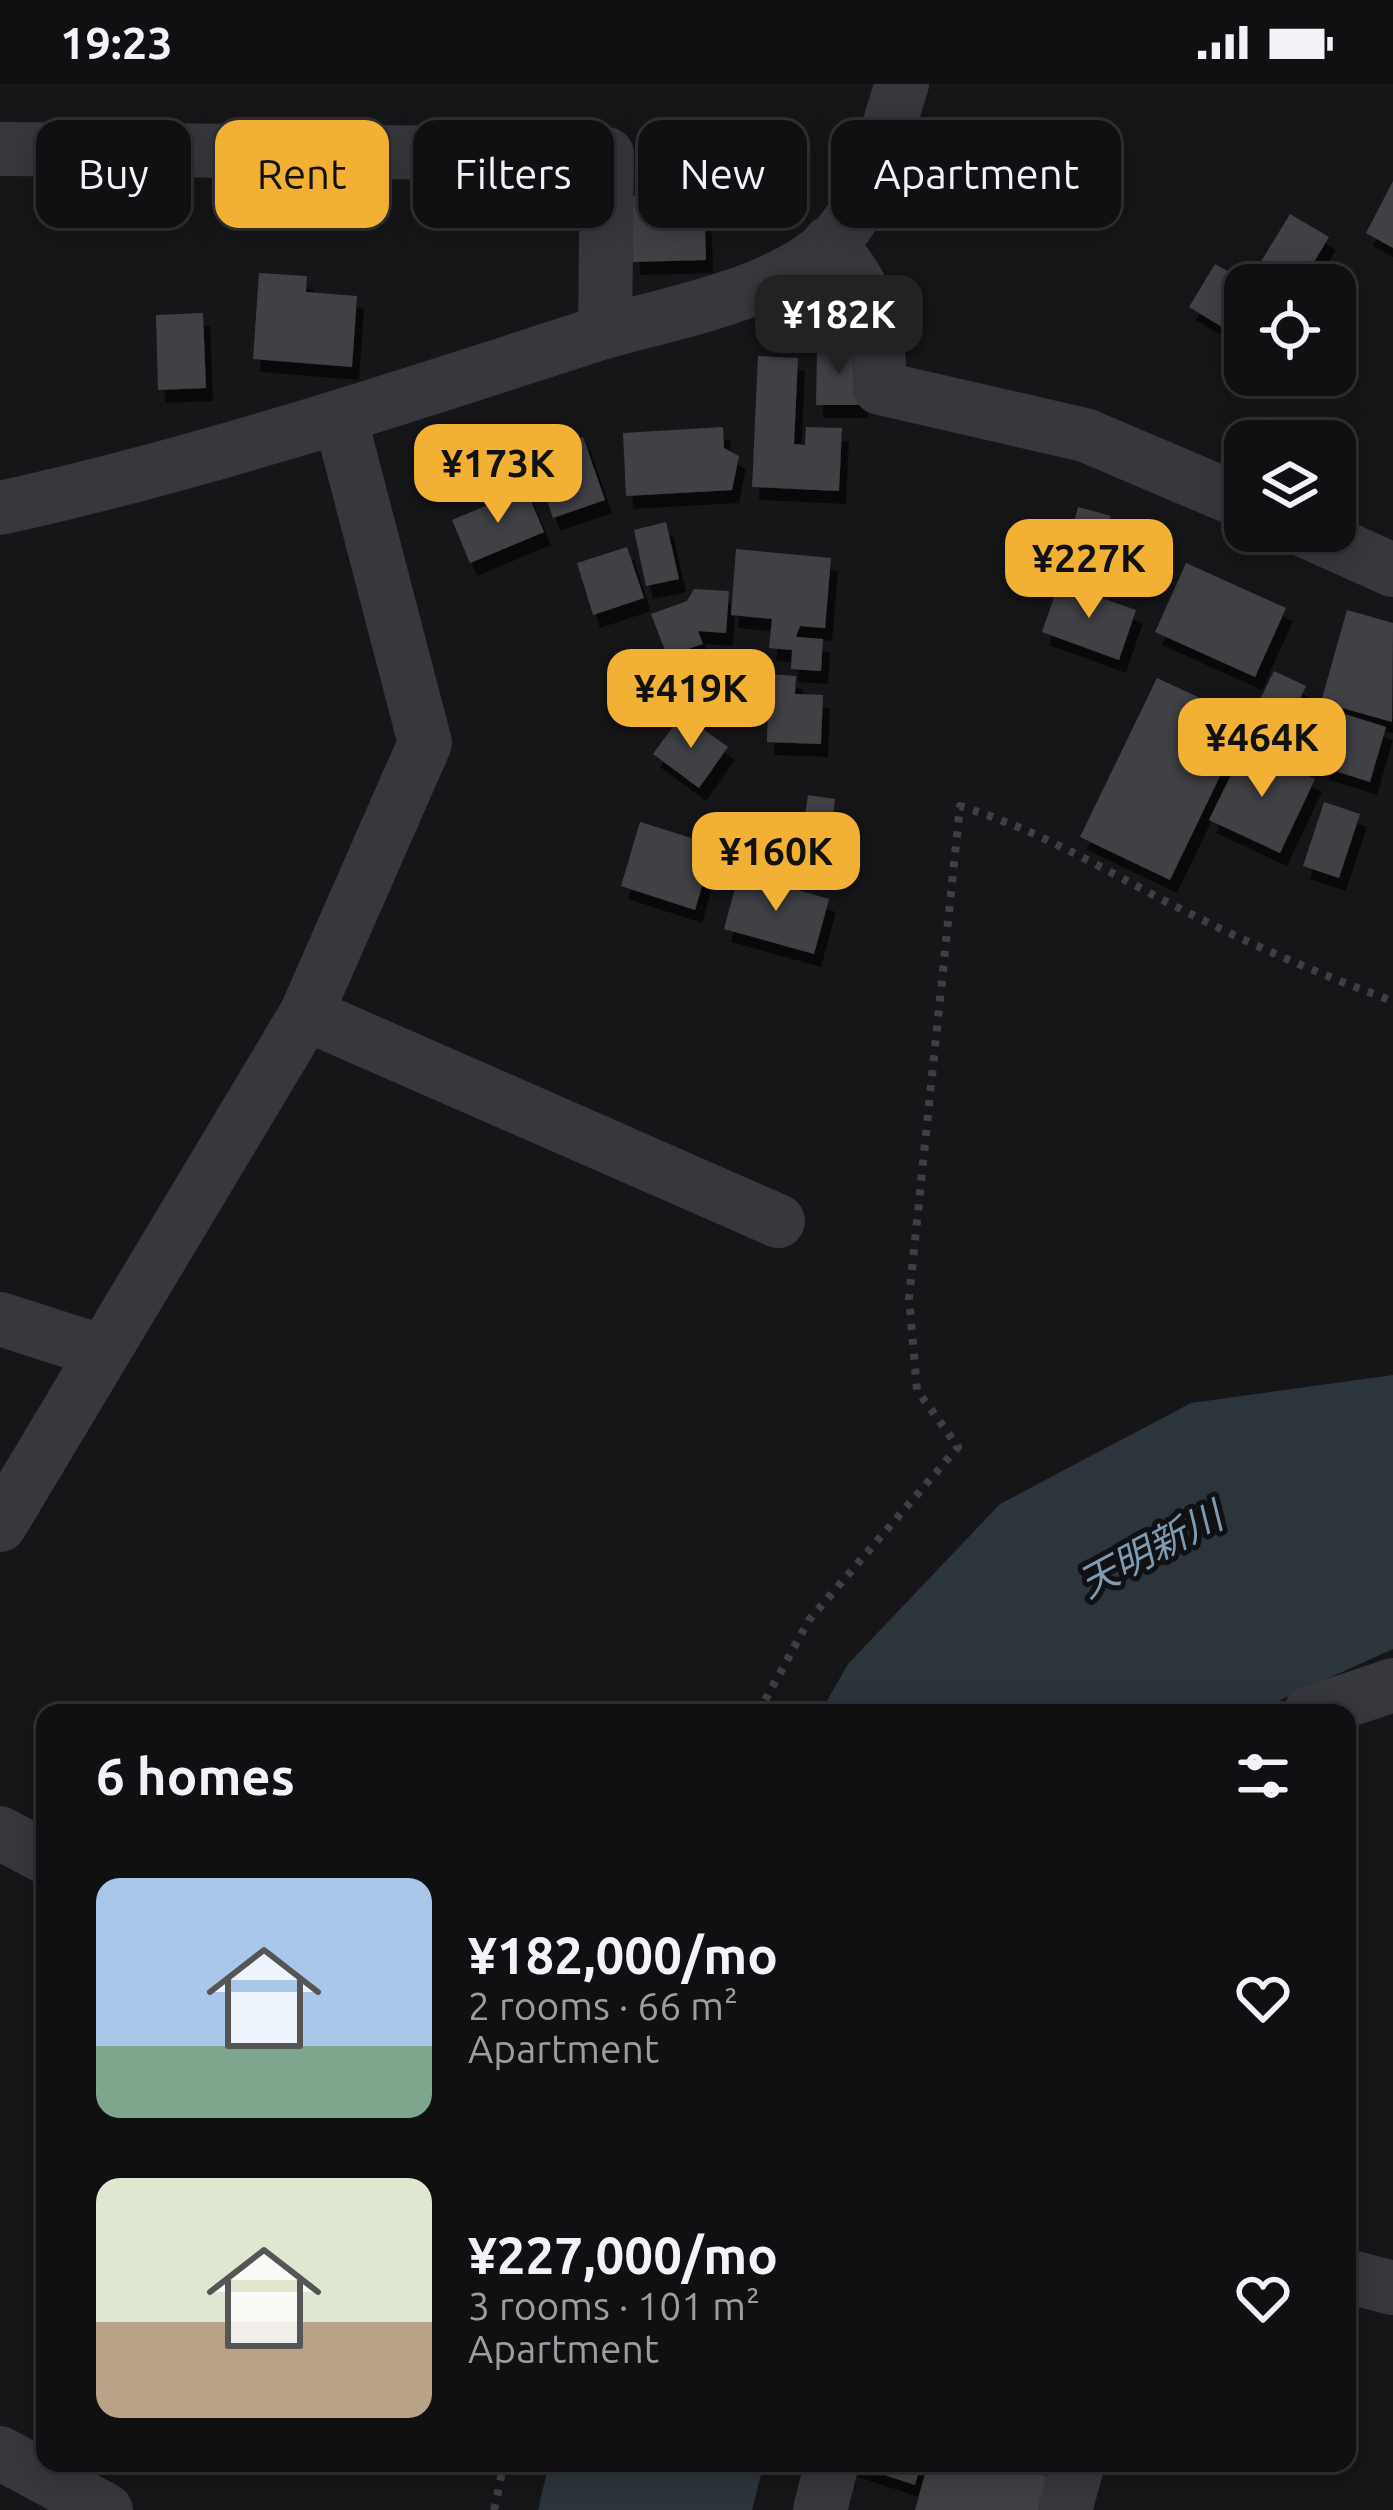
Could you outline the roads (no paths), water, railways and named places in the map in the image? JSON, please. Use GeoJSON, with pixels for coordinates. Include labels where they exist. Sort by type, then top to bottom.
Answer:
{"type":"FeatureCollection","features":[{"type":"Feature","properties":{"kind":"street"},"geometry":{"type":"LineString","coordinates":[[0,508],[105,484],[340,417],[767,284],[829,242],[865,194],[902,84]]}},
{"type":"Feature","properties":{"kind":"street"},"geometry":{"type":"LineString","coordinates":[[0,149],[607,154],[605,332]]}},
{"type":"Feature","properties":{"kind":"street"},"geometry":{"type":"LineString","coordinates":[[829,242],[853,269],[878,320],[880,388],[1084,435],[1224,494]]}},
{"type":"Feature","properties":{"kind":"street"},"geometry":{"type":"LineString","coordinates":[[0,1525],[306,1014],[425,743],[340,417]]}},
{"type":"Feature","properties":{"kind":"street"},"geometry":{"type":"LineString","coordinates":[[1353,552],[1393,570]]}},
{"type":"Feature","properties":{"kind":"street"},"geometry":{"type":"LineString","coordinates":[[306,1014],[778,1221]]}},
{"type":"Feature","properties":{"kind":"street"},"geometry":{"type":"LineString","coordinates":[[0,1319],[103,1352]]}},
{"type":"Feature","properties":{"kind":"street"},"geometry":{"type":"LineString","coordinates":[[1336,1704],[1393,1684]]}},
{"type":"Feature","properties":{"kind":"street"},"geometry":{"type":"LineString","coordinates":[[0,1833],[36,1852]]}},
{"type":"Feature","properties":{"kind":"street"},"geometry":{"type":"LineString","coordinates":[[1356,2278],[1393,2288]]}},
{"type":"Feature","properties":{"kind":"street"},"geometry":{"type":"LineString","coordinates":[[0,2453],[106,2510]]}},
{"type":"Feature","properties":{"kind":"street"},"geometry":{"type":"LineString","coordinates":[[820,2510],[830,2472]]}},
{"type":"Feature","properties":{"kind":"street"},"geometry":{"type":"LineString","coordinates":[[1065,2510],[1076,2472]]}},
{"type":"Feature","properties":{"kind":"water","name":"天明新川"},"geometry":{"type":"Polygon","coordinates":[[[1393,1375],[1393,1649],[1272,1704],[825,1704],[848,1664],[1000,1504],[1191,1403],[1393,1375]]]}},
{"type":"Feature","properties":{"kind":"water"},"geometry":{"type":"Polygon","coordinates":[[[547,2472],[762,2472],[752,2510],[538,2510],[547,2472]]]}}]}
